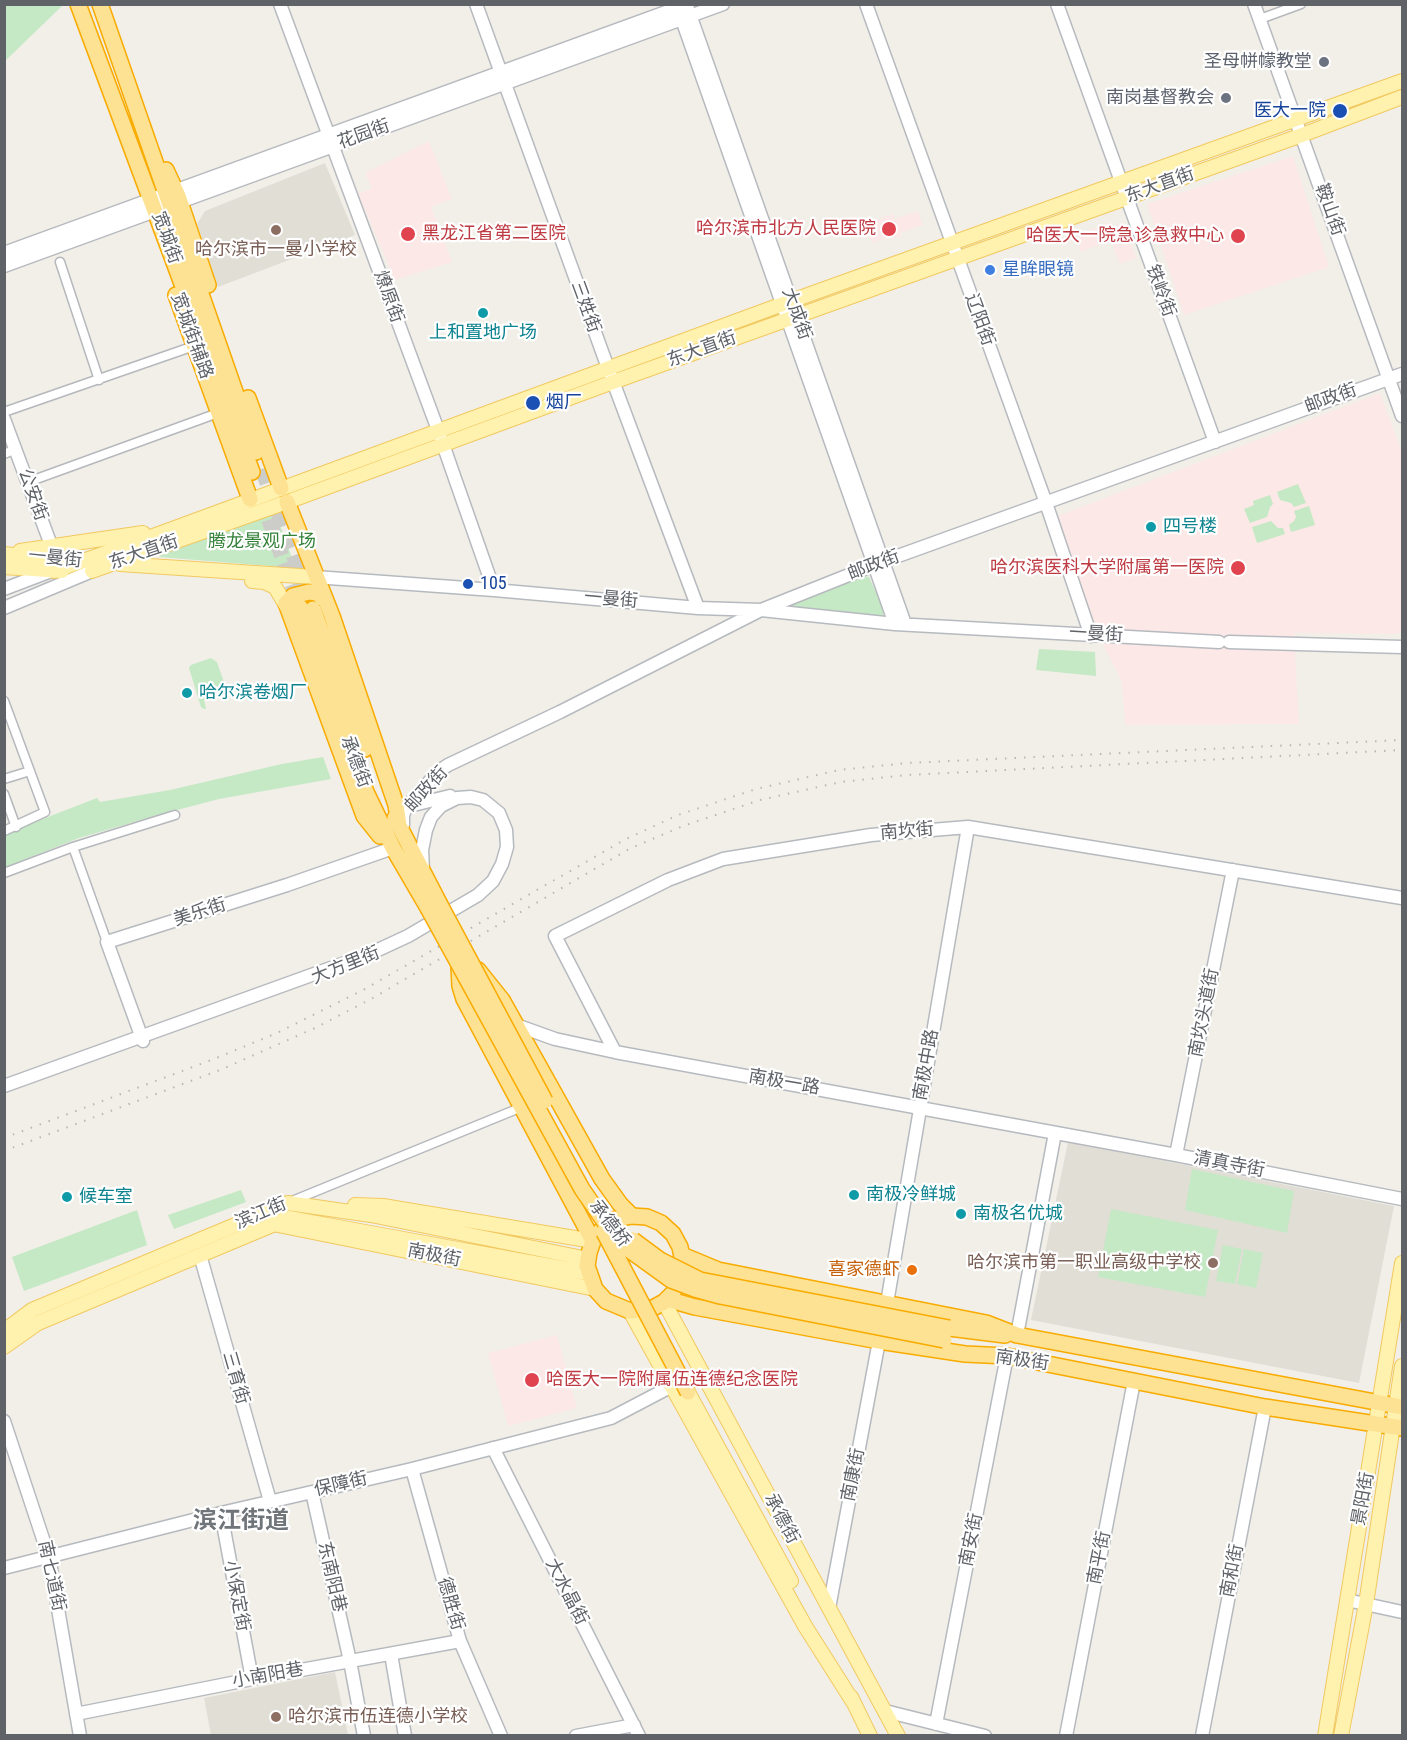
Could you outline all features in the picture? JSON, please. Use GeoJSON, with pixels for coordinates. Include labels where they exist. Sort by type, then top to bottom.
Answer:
{"type":"FeatureCollection","features":[{"type":"Feature","properties":{"kind":"highway","name":"宽城街"},"geometry":{"type":"LineString","coordinates":[[78,4],[115,103],[161,202]]}},
{"type":"Feature","properties":{"kind":"highway","name":"宽城街"},"geometry":{"type":"LineString","coordinates":[[100,4],[133,100],[161,202],[257,471]]}},
{"type":"Feature","properties":{"kind":"highway","name":"宽城街辅路"},"geometry":{"type":"LineString","coordinates":[[161,202],[194,346],[250,499]]}},
{"type":"Feature","properties":{"kind":"highway","name":"宽城街辅路"},"geometry":{"type":"LineString","coordinates":[[161,202],[228,344],[315,578],[306,605]]}},
{"type":"Feature","properties":{"kind":"highway"},"geometry":{"type":"LineString","coordinates":[[306,605],[332,616],[402,807],[402,832]]}},
{"type":"Feature","properties":{"kind":"highway","name":"承德街"},"geometry":{"type":"LineString","coordinates":[[306,605],[376,777],[424,874],[433,906]]}},
{"type":"Feature","properties":{"kind":"highway","name":"承德街"},"geometry":{"type":"LineString","coordinates":[[306,605],[366,792],[393,848],[433,906]]}},
{"type":"Feature","properties":{"kind":"highway","name":"承德桥"},"geometry":{"type":"LineString","coordinates":[[433,906],[582,1189],[613,1234],[628,1249],[671,1280],[720,1296],[946,1334]]}},
{"type":"Feature","properties":{"kind":"highway"},"geometry":{"type":"LineString","coordinates":[[593,1241],[464,999],[460,986],[464,964],[493,987],[602,1179],[632,1216]]}},
{"type":"Feature","properties":{"kind":"highway","name":"承德桥"},"geometry":{"type":"LineString","coordinates":[[464,964],[589,1184],[619,1226],[648,1252],[681,1271],[719,1284],[946,1334]]}},
{"type":"Feature","properties":{"kind":"highway"},"geometry":{"type":"LineString","coordinates":[[582,1189],[688,1392]]}},
{"type":"Feature","properties":{"kind":"highway"},"geometry":{"type":"LineString","coordinates":[[632,1216],[647,1217],[662,1223],[677,1240],[682,1255],[682,1275],[676,1288],[665,1300],[648,1309],[630,1311],[606,1301],[595,1289],[588,1266],[593,1241],[609,1223],[632,1216]]}},
{"type":"Feature","properties":{"kind":"highway","name":"南极街"},"geometry":{"type":"LineString","coordinates":[[682,1255],[718,1270],[986,1323],[1017,1335],[1400,1406]]}},
{"type":"Feature","properties":{"kind":"highway","name":"南极街"},"geometry":{"type":"LineString","coordinates":[[665,1300],[879,1341],[965,1354],[1008,1356],[1265,1407],[1398,1428]]}},
{"type":"Feature","properties":{"kind":"highway"},"geometry":{"type":"LineString","coordinates":[[946,1334],[1017,1335]]}},
{"type":"Feature","properties":{"kind":"highway"},"geometry":{"type":"LineString","coordinates":[[946,1334],[1008,1356]]}},
{"type":"Feature","properties":{"kind":"main road","name":"东大直街"},"geometry":{"type":"LineString","coordinates":[[92,571],[284,495],[438,430],[1402,81]]}},
{"type":"Feature","properties":{"kind":"main road","name":"东大直街"},"geometry":{"type":"LineString","coordinates":[[53,558],[77,562],[250,499],[284,495],[443,443],[1302,135],[1402,97]]}},
{"type":"Feature","properties":{"kind":"main road"},"geometry":{"type":"LineString","coordinates":[[53,558],[166,531]]}},
{"type":"Feature","properties":{"kind":"main road","name":"一曼街"},"geometry":{"type":"LineString","coordinates":[[4,554],[53,558],[92,571],[264,582],[306,605]]}},
{"type":"Feature","properties":{"kind":"main road","name":"一曼街"},"geometry":{"type":"LineString","coordinates":[[4,567],[53,558]]}},
{"type":"Feature","properties":{"kind":"main road","name":"一曼街"},"geometry":{"type":"LineString","coordinates":[[77,562],[315,578]]}},
{"type":"Feature","properties":{"kind":"main road","name":"南极街"},"geometry":{"type":"LineString","coordinates":[[288,1203],[371,1215],[588,1266]]}},
{"type":"Feature","properties":{"kind":"main road","name":"滨江街"},"geometry":{"type":"LineString","coordinates":[[4,1331],[32,1310],[288,1203]]}},
{"type":"Feature","properties":{"kind":"main road","name":"南极街"},"geometry":{"type":"LineString","coordinates":[[303,1206],[342,1204],[383,1206],[593,1241]]}},
{"type":"Feature","properties":{"kind":"main road","name":"南极街"},"geometry":{"type":"LineString","coordinates":[[289,1218],[588,1266]]}},
{"type":"Feature","properties":{"kind":"main road","name":"滨江街"},"geometry":{"type":"LineString","coordinates":[[4,1347],[38,1323],[289,1218]]}},
{"type":"Feature","properties":{"kind":"main road","name":"南极街"},"geometry":{"type":"LineString","coordinates":[[273,1224],[595,1289]]}},
{"type":"Feature","properties":{"kind":"main road","name":"景阳街"},"geometry":{"type":"LineString","coordinates":[[1325,1736],[1402,1263]]}},
{"type":"Feature","properties":{"kind":"main road","name":"承德街"},"geometry":{"type":"LineString","coordinates":[[665,1300],[898,1736]]}},
{"type":"Feature","properties":{"kind":"main road"},"geometry":{"type":"LineString","coordinates":[[630,1311],[805,1626],[855,1705]]}},
{"type":"Feature","properties":{"kind":"main road","name":"景阳街"},"geometry":{"type":"LineString","coordinates":[[1341,1736],[1398,1428],[1402,1366]]}},
{"type":"Feature","properties":{"kind":"main road"},"geometry":{"type":"LineString","coordinates":[[688,1392],[803,1604],[870,1736]]}},
{"type":"Feature","properties":{"kind":"street","name":"燎原街"},"geometry":{"type":"LineString","coordinates":[[280,4],[443,443],[494,590]]}},
{"type":"Feature","properties":{"kind":"street","name":"三姓街"},"geometry":{"type":"LineString","coordinates":[[476,4],[613,382],[698,608]]}},
{"type":"Feature","properties":{"kind":"street","name":"花园街"},"geometry":{"type":"LineString","coordinates":[[4,253],[161,202],[503,78],[684,9],[723,4]]}},
{"type":"Feature","properties":{"kind":"street","name":"辽阳街"},"geometry":{"type":"LineString","coordinates":[[866,4],[1046,503],[1091,636]]}},
{"type":"Feature","properties":{"kind":"street","name":"铁岭街"},"geometry":{"type":"LineString","coordinates":[[1057,4],[1215,442]]}},
{"type":"Feature","properties":{"kind":"street","name":"鞍山街"},"geometry":{"type":"LineString","coordinates":[[1254,4],[1402,416]]}},
{"type":"Feature","properties":{"kind":"street"},"geometry":{"type":"LineString","coordinates":[[1260,19],[1301,4]]}},
{"type":"Feature","properties":{"kind":"street","name":"大成街"},"geometry":{"type":"LineString","coordinates":[[684,9],[900,624]]}},
{"type":"Feature","properties":{"kind":"street","name":"花园街"},"geometry":{"type":"LineString","coordinates":[[4,266],[161,202]]}},
{"type":"Feature","properties":{"kind":"street"},"geometry":{"type":"LineString","coordinates":[[60,262],[99,380]]}},
{"type":"Feature","properties":{"kind":"street"},"geometry":{"type":"LineString","coordinates":[[4,412],[194,346]]}},
{"type":"Feature","properties":{"kind":"street","name":"邮政街"},"geometry":{"type":"LineString","coordinates":[[402,807],[448,765],[560,712],[761,610],[879,563],[1402,374]]}},
{"type":"Feature","properties":{"kind":"street"},"geometry":{"type":"LineString","coordinates":[[28,482],[219,413]]}},
{"type":"Feature","properties":{"kind":"street","name":"公安街"},"geometry":{"type":"LineString","coordinates":[[4,419],[10,452],[28,482],[53,558]]}},
{"type":"Feature","properties":{"kind":"street","name":"东大直街"},"geometry":{"type":"LineString","coordinates":[[4,589],[53,558]]}},
{"type":"Feature","properties":{"kind":"street","name":"东大直街"},"geometry":{"type":"LineString","coordinates":[[4,608],[92,571]]}},
{"type":"Feature","properties":{"kind":"street","name":"一曼街"},"geometry":{"type":"LineString","coordinates":[[315,578],[494,590],[698,608],[761,610],[900,624],[1091,636],[1402,646]]}},
{"type":"Feature","properties":{"kind":"street"},"geometry":{"type":"LineString","coordinates":[[4,701],[45,812],[4,831]]}},
{"type":"Feature","properties":{"kind":"street"},"geometry":{"type":"LineString","coordinates":[[4,779],[30,771]]}},
{"type":"Feature","properties":{"kind":"street","name":"大方里街"},"geometry":{"type":"LineString","coordinates":[[4,1086],[344,968],[422,933],[477,901],[491,890],[504,872],[511,842],[507,819],[500,807],[481,795],[463,793],[402,807]]}},
{"type":"Feature","properties":{"kind":"street"},"geometry":{"type":"LineString","coordinates":[[4,794],[16,827]]}},
{"type":"Feature","properties":{"kind":"street","name":"大方里街"},"geometry":{"type":"LineString","coordinates":[[4,1092],[367,955],[408,936],[485,891],[497,876],[507,847],[506,830],[499,813],[490,804],[476,798],[452,799],[441,807],[431,818],[426,830],[422,850],[424,874]]}},
{"type":"Feature","properties":{"kind":"street"},"geometry":{"type":"LineString","coordinates":[[4,873],[73,847],[175,815]]}},
{"type":"Feature","properties":{"kind":"street","name":"南坎街"},"geometry":{"type":"LineString","coordinates":[[615,1052],[555,936],[668,880],[723,859],[871,835],[968,826],[1402,898]]}},
{"type":"Feature","properties":{"kind":"street","name":"南极中路"},"geometry":{"type":"LineString","coordinates":[[887,1304],[968,826]]}},
{"type":"Feature","properties":{"kind":"street"},"geometry":{"type":"LineString","coordinates":[[73,847],[142,1039]]}},
{"type":"Feature","properties":{"kind":"street","name":"美乐街"},"geometry":{"type":"LineString","coordinates":[[107,942],[287,885],[393,848]]}},
{"type":"Feature","properties":{"kind":"street","name":"南坎头道街"},"geometry":{"type":"LineString","coordinates":[[1176,1155],[1233,870]]}},
{"type":"Feature","properties":{"kind":"street","name":"南极一路"},"geometry":{"type":"LineString","coordinates":[[516,1025],[555,1039],[615,1052],[1055,1132]]}},
{"type":"Feature","properties":{"kind":"street","name":"滨江街"},"geometry":{"type":"LineString","coordinates":[[288,1203],[522,1107]]}},
{"type":"Feature","properties":{"kind":"street"},"geometry":{"type":"LineString","coordinates":[[1017,1335],[1055,1132]]}},
{"type":"Feature","properties":{"kind":"street","name":"清真寺街"},"geometry":{"type":"LineString","coordinates":[[1055,1132],[1402,1199]]}},
{"type":"Feature","properties":{"kind":"street","name":"三育街"},"geometry":{"type":"LineString","coordinates":[[200,1255],[270,1501]]}},
{"type":"Feature","properties":{"kind":"street","name":"南康街"},"geometry":{"type":"LineString","coordinates":[[829,1608],[879,1341]]}},
{"type":"Feature","properties":{"kind":"street","name":"南安街"},"geometry":{"type":"LineString","coordinates":[[936,1724],[1008,1356]]}},
{"type":"Feature","properties":{"kind":"street","name":"南平街"},"geometry":{"type":"LineString","coordinates":[[1066,1736],[1134,1380]]}},
{"type":"Feature","properties":{"kind":"street","name":"保障街"},"geometry":{"type":"LineString","coordinates":[[4,1568],[611,1418],[672,1386]]}},
{"type":"Feature","properties":{"kind":"street","name":"南和街"},"geometry":{"type":"LineString","coordinates":[[1202,1736],[1265,1407]]}},
{"type":"Feature","properties":{"kind":"street","name":"南七道街"},"geometry":{"type":"LineString","coordinates":[[4,1421],[49,1557],[80,1736]]}},
{"type":"Feature","properties":{"kind":"street","name":"大水晶街"},"geometry":{"type":"LineString","coordinates":[[494,1448],[636,1730]]}},
{"type":"Feature","properties":{"kind":"street","name":"德胜街"},"geometry":{"type":"LineString","coordinates":[[412,1469],[460,1641],[501,1736]]}},
{"type":"Feature","properties":{"kind":"street","name":"东南阳巷"},"geometry":{"type":"LineString","coordinates":[[312,1492],[350,1661],[364,1736]]}},
{"type":"Feature","properties":{"kind":"street","name":"小保定街"},"geometry":{"type":"LineString","coordinates":[[221,1513],[252,1678]]}},
{"type":"Feature","properties":{"kind":"street"},"geometry":{"type":"LineString","coordinates":[[1347,1600],[1402,1612]]}},
{"type":"Feature","properties":{"kind":"street","name":"小南阳巷"},"geometry":{"type":"LineString","coordinates":[[76,1714],[252,1678],[460,1641]]}},
{"type":"Feature","properties":{"kind":"street"},"geometry":{"type":"LineString","coordinates":[[391,1654],[405,1736]]}},
{"type":"Feature","properties":{"kind":"street"},"geometry":{"type":"LineString","coordinates":[[885,1711],[983,1736]]}},
{"type":"Feature","properties":{"kind":"street"},"geometry":{"type":"LineString","coordinates":[[576,1736],[636,1730]]}},
{"type":"Feature","properties":{"kind":"street"},"geometry":{"type":"LineString","coordinates":[[976,1736],[983,1736]]}},
{"type":"Feature","properties":{"kind":"shaded area","name":"黑龙江省第二医院"},"geometry":{"type":"Polygon","coordinates":[[[429,141],[452,199],[431,207],[452,262],[395,280],[358,194],[372,188],[365,173],[429,141]]]}},
{"type":"Feature","properties":{"kind":"shaded area","name":"哈医大一院急诊急救中心"},"geometry":{"type":"Polygon","coordinates":[[[1293,156],[1329,267],[1184,315],[1147,204],[1293,156]]]}},
{"type":"Feature","properties":{"kind":"shaded area","name":"哈尔滨市一曼小学校"},"geometry":{"type":"Polygon","coordinates":[[[325,163],[355,235],[218,287],[197,224],[205,211],[325,163]]]}},
{"type":"Feature","properties":{"kind":"shaded area","name":"哈尔滨市北方人民医院"},"geometry":{"type":"Polygon","coordinates":[[[918,211],[923,225],[900,233],[901,236],[894,238],[893,235],[872,243],[865,224],[893,214],[895,219],[918,211]]]}},
{"type":"Feature","properties":{"kind":"shaded area"},"geometry":{"type":"Polygon","coordinates":[[[1110,222],[1115,226],[1123,223],[1136,258],[1120,264],[1111,240],[1081,252],[1076,236],[1110,222]]]}},
{"type":"Feature","properties":{"kind":"shaded area","name":"哈尔滨医科大学附属第一医院"},"geometry":{"type":"Polygon","coordinates":[[[1380,393],[1402,453],[1402,630],[1398,634],[1294,633],[1299,724],[1125,725],[1122,682],[1090,619],[1055,517],[1380,393]]]}},
{"type":"Feature","properties":{"kind":"shaded area","name":"哈尔滨市第一职业高级中学校"},"geometry":{"type":"Polygon","coordinates":[[[1068,1142],[1394,1206],[1359,1383],[1031,1320],[1068,1142]]]}},
{"type":"Feature","properties":{"kind":"shaded area","name":"哈医大一院附属伍连德纪念医院"},"geometry":{"type":"Polygon","coordinates":[[[557,1335],[577,1408],[508,1426],[488,1353],[557,1335]]]}},
{"type":"Feature","properties":{"kind":"shaded area","name":"哈尔滨市伍连德小学校"},"geometry":{"type":"Polygon","coordinates":[[[335,1672],[348,1735],[211,1735],[204,1698],[335,1672]]]}},
{"type":"Feature","properties":{"kind":"green space"},"geometry":{"type":"Polygon","coordinates":[[[5,4],[62,4],[63,5],[5,61],[5,4]]]}},
{"type":"Feature","properties":{"kind":"green space"},"geometry":{"type":"Polygon","coordinates":[[[1298,484],[1306,503],[1294,507],[1291,503],[1280,500],[1277,492],[1298,484]]]}},
{"type":"Feature","properties":{"kind":"green space"},"geometry":{"type":"Polygon","coordinates":[[[1270,495],[1273,504],[1267,517],[1250,523],[1244,509],[1254,505],[1253,501],[1270,495]]]}},
{"type":"Feature","properties":{"kind":"green space"},"geometry":{"type":"Polygon","coordinates":[[[1309,506],[1315,525],[1291,532],[1289,525],[1296,517],[1294,511],[1309,506]]]}},
{"type":"Feature","properties":{"kind":"green space","name":"腾龙景观广场"},"geometry":{"type":"Polygon","coordinates":[[[272,515],[277,517],[294,568],[160,557],[159,554],[272,515]]]}},
{"type":"Feature","properties":{"kind":"green space"},"geometry":{"type":"Polygon","coordinates":[[[1271,521],[1278,528],[1283,528],[1285,534],[1257,543],[1252,527],[1271,521]]]}},
{"type":"Feature","properties":{"kind":"green space"},"geometry":{"type":"Polygon","coordinates":[[[864,576],[869,577],[885,612],[881,617],[786,607],[864,576]]]}},
{"type":"Feature","properties":{"kind":"green space"},"geometry":{"type":"Polygon","coordinates":[[[1039,649],[1095,652],[1096,676],[1036,670],[1039,649]]]}},
{"type":"Feature","properties":{"kind":"green space"},"geometry":{"type":"Polygon","coordinates":[[[211,658],[217,662],[229,697],[225,702],[222,694],[204,700],[206,709],[204,709],[201,707],[189,668],[191,665],[211,658]]]}},
{"type":"Feature","properties":{"kind":"green space"},"geometry":{"type":"Polygon","coordinates":[[[323,757],[331,779],[219,799],[158,815],[79,838],[5,867],[4,834],[97,798],[100,802],[170,790],[282,764],[323,757]]]}},
{"type":"Feature","properties":{"kind":"green space"},"geometry":{"type":"Polygon","coordinates":[[[1192,1169],[1294,1191],[1287,1233],[1185,1210],[1192,1169]]]}},
{"type":"Feature","properties":{"kind":"green space"},"geometry":{"type":"Polygon","coordinates":[[[241,1190],[246,1202],[174,1229],[168,1215],[241,1190]]]}},
{"type":"Feature","properties":{"kind":"green space"},"geometry":{"type":"Polygon","coordinates":[[[1111,1209],[1218,1230],[1205,1297],[1098,1277],[1111,1209]]]}},
{"type":"Feature","properties":{"kind":"green space"},"geometry":{"type":"Polygon","coordinates":[[[137,1210],[147,1245],[24,1291],[12,1257],[137,1210]]]}},
{"type":"Feature","properties":{"kind":"green space"},"geometry":{"type":"Polygon","coordinates":[[[1223,1245],[1242,1249],[1235,1284],[1216,1281],[1223,1245]]]}},
{"type":"Feature","properties":{"kind":"green space"},"geometry":{"type":"Polygon","coordinates":[[[1244,1249],[1263,1253],[1256,1288],[1237,1284],[1244,1249]]]}},
{"type":"Feature","properties":{"kind":"tunnel"},"geometry":{"type":"LineString","coordinates":[[262,469],[313,609]]}},
{"type":"Feature","properties":{"kind":"tunnel"},"geometry":{"type":"LineString","coordinates":[[261,498],[300,607]]}},
{"type":"Feature","properties":{"kind":"railway"},"geometry":{"type":"LineString","coordinates":[[4,1138],[277,1033],[365,989],[624,840],[678,815],[756,789],[839,770],[907,763],[1402,740]]}},
{"type":"Feature","properties":{"kind":"railway"},"geometry":{"type":"LineString","coordinates":[[4,1151],[220,1070],[315,1028],[371,999],[629,849],[683,826],[760,800],[841,782],[907,775],[1402,750]]}},
{"type":"Feature","properties":{"kind":"place","name":"圣母帡幪教堂"},"geometry":{"type":"Point","coordinates":[1324,62]}},
{"type":"Feature","properties":{"kind":"place","name":"南岗基督教会"},"geometry":{"type":"Point","coordinates":[1226,98]}},
{"type":"Feature","properties":{"kind":"place","name":"医大一院"},"geometry":{"type":"Point","coordinates":[1340,111]}},
{"type":"Feature","properties":{"kind":"place","name":"哈尔滨市北方人民医院"},"geometry":{"type":"Point","coordinates":[889,229]}},
{"type":"Feature","properties":{"kind":"place","name":"哈尔滨市一曼小学校"},"geometry":{"type":"Point","coordinates":[276,230]}},
{"type":"Feature","properties":{"kind":"place","name":"黑龙江省第二医院"},"geometry":{"type":"Point","coordinates":[408,234]}},
{"type":"Feature","properties":{"kind":"place","name":"哈医大一院急诊急救中心"},"geometry":{"type":"Point","coordinates":[1238,236]}},
{"type":"Feature","properties":{"kind":"place","name":"星眸眼镜"},"geometry":{"type":"Point","coordinates":[990,270]}},
{"type":"Feature","properties":{"kind":"place","name":"上和置地广场"},"geometry":{"type":"Point","coordinates":[483,313]}},
{"type":"Feature","properties":{"kind":"place","name":"烟厂"},"geometry":{"type":"Point","coordinates":[533,403]}},
{"type":"Feature","properties":{"kind":"place","name":"四号楼"},"geometry":{"type":"Point","coordinates":[1151,527]}},
{"type":"Feature","properties":{"kind":"place","name":"哈尔滨医科大学附属第一医院"},"geometry":{"type":"Point","coordinates":[1238,568]}},
{"type":"Feature","properties":{"kind":"place","name":"105"},"geometry":{"type":"Point","coordinates":[468,584]}},
{"type":"Feature","properties":{"kind":"place","name":"哈尔滨卷烟厂"},"geometry":{"type":"Point","coordinates":[187,693]}},
{"type":"Feature","properties":{"kind":"place","name":"南极冷鲜城"},"geometry":{"type":"Point","coordinates":[854,1195]}},
{"type":"Feature","properties":{"kind":"place","name":"候车室"},"geometry":{"type":"Point","coordinates":[67,1197]}},
{"type":"Feature","properties":{"kind":"place","name":"南极名优城"},"geometry":{"type":"Point","coordinates":[961,1214]}},
{"type":"Feature","properties":{"kind":"place","name":"哈尔滨市第一职业高级中学校"},"geometry":{"type":"Point","coordinates":[1213,1263]}},
{"type":"Feature","properties":{"kind":"place","name":"喜家德虾"},"geometry":{"type":"Point","coordinates":[912,1270]}},
{"type":"Feature","properties":{"kind":"place","name":"哈医大一院附属伍连德纪念医院"},"geometry":{"type":"Point","coordinates":[532,1380]}},
{"type":"Feature","properties":{"kind":"place","name":"哈尔滨市伍连德小学校"},"geometry":{"type":"Point","coordinates":[276,1717]}},
{"type":"Feature","properties":{"kind":"district","name":"滨江街道"},"geometry":{"type":"Point","coordinates":[241,1522]}}]}
